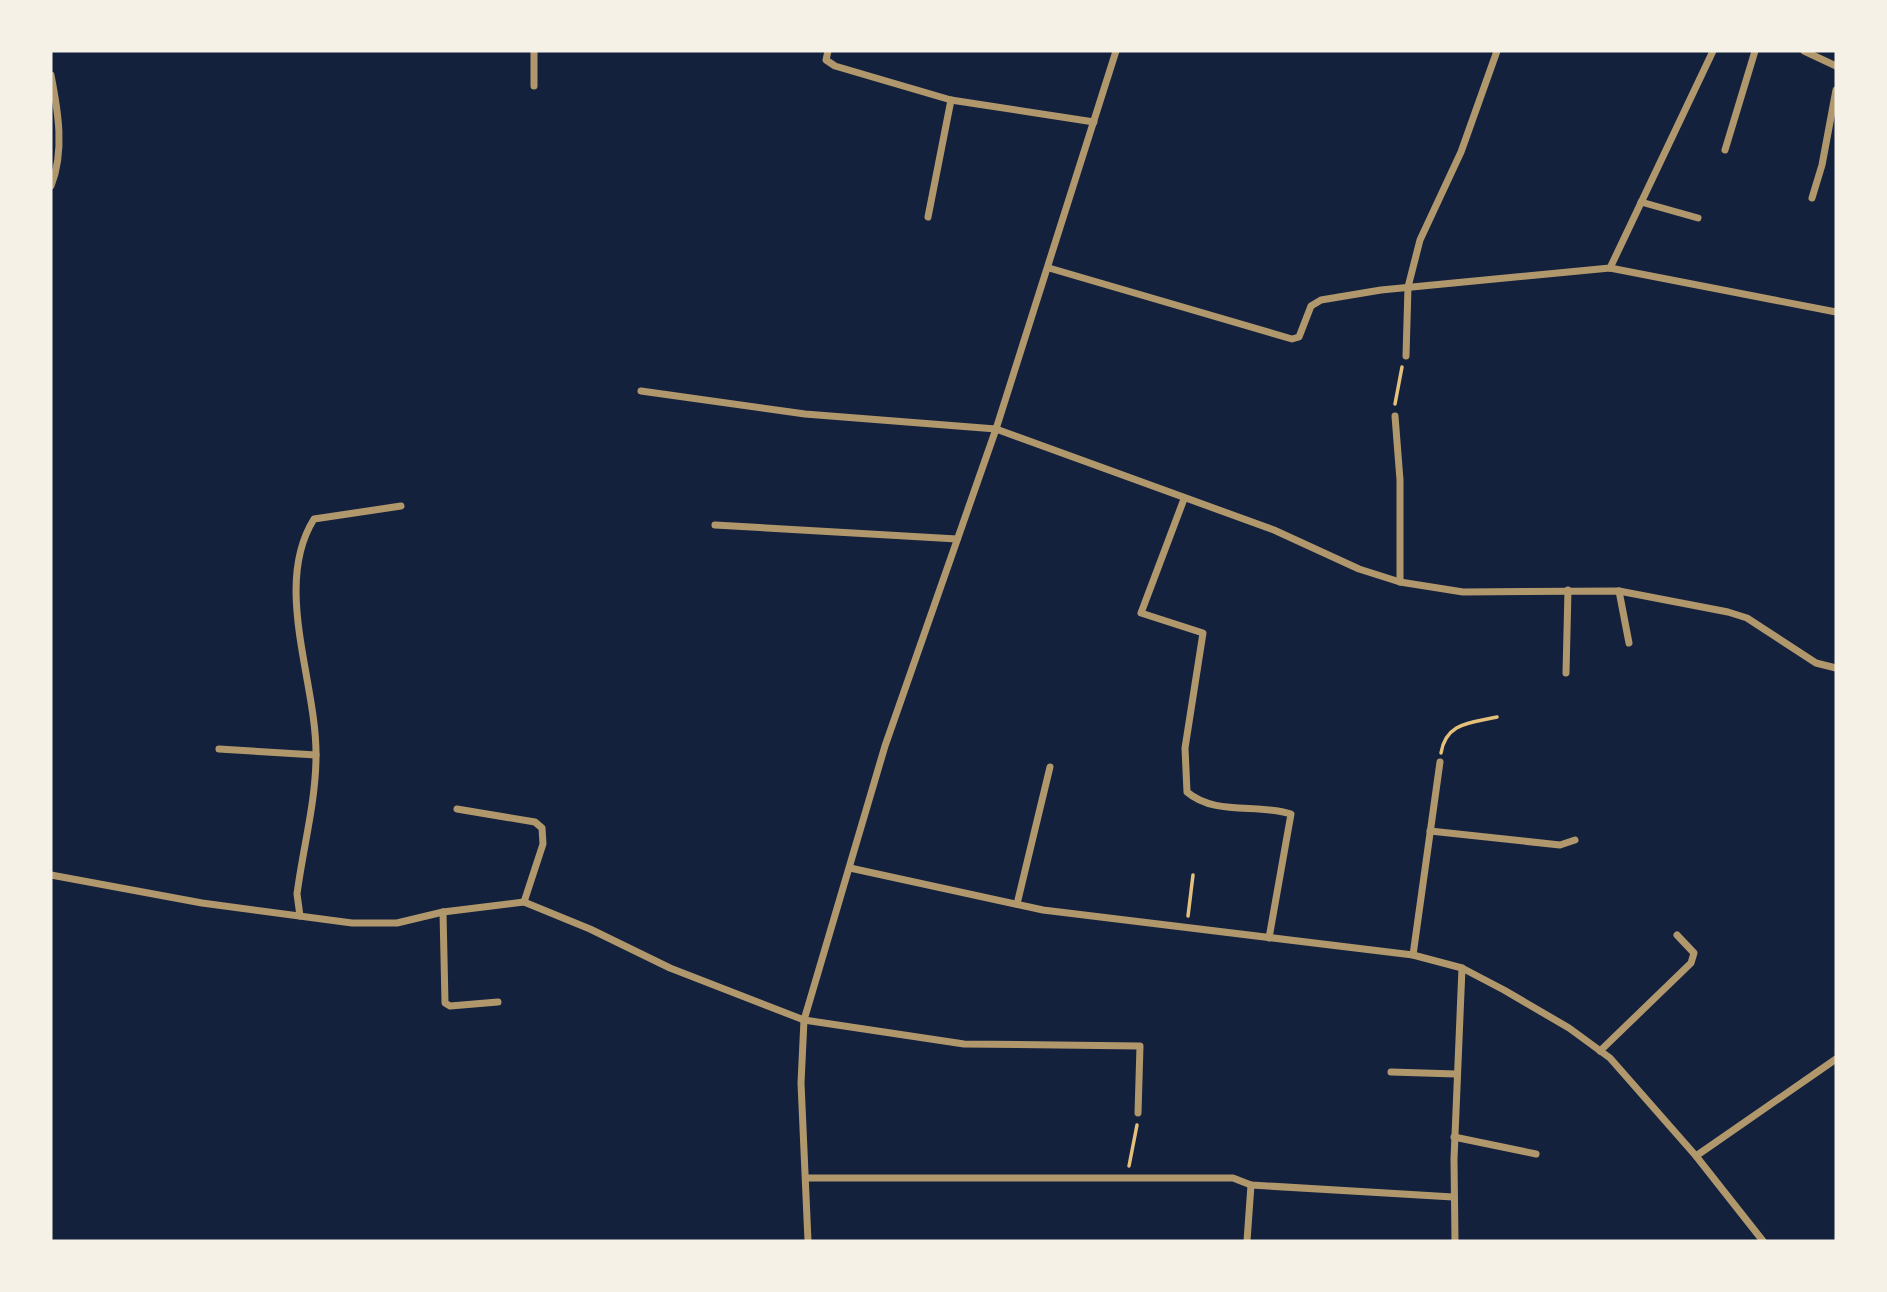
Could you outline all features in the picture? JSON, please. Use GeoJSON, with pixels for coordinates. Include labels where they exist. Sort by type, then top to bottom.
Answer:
{"type":"FeatureCollection","features":[{"type":"Feature","properties":{"kind":"street"},"geometry":{"type":"LineString","coordinates":[[534,51],[534,86]]}},
{"type":"Feature","properties":{"kind":"street"},"geometry":{"type":"LineString","coordinates":[[828,51],[826,60],[835,66],[951,100],[1094,122]]}},
{"type":"Feature","properties":{"kind":"street"},"geometry":{"type":"LineString","coordinates":[[808,1241],[801,1083],[804,1020],[885,746],[996,429],[1116,51]]}},
{"type":"Feature","properties":{"kind":"street"},"geometry":{"type":"LineString","coordinates":[[1406,356],[1408,288],[1420,240],[1461,152],[1497,51]]}},
{"type":"Feature","properties":{"kind":"street"},"geometry":{"type":"LineString","coordinates":[[1610,268],[1713,51]]}},
{"type":"Feature","properties":{"kind":"street"},"geometry":{"type":"LineString","coordinates":[[1725,150],[1755,51]]}},
{"type":"Feature","properties":{"kind":"street"},"geometry":{"type":"LineString","coordinates":[[1804,51],[1836,66]]}},
{"type":"Feature","properties":{"kind":"street"},"geometry":{"type":"LineString","coordinates":[[51,75],[59,117],[56,163],[51,186]]}},
{"type":"Feature","properties":{"kind":"street"},"geometry":{"type":"LineString","coordinates":[[1812,198],[1822,165],[1836,90]]}},
{"type":"Feature","properties":{"kind":"street"},"geometry":{"type":"LineString","coordinates":[[928,217],[951,100]]}},
{"type":"Feature","properties":{"kind":"street"},"geometry":{"type":"LineString","coordinates":[[1641,202],[1698,218]]}},
{"type":"Feature","properties":{"kind":"street"},"geometry":{"type":"LineString","coordinates":[[1049,268],[1292,339],[1299,337],[1311,306],[1321,300],[1408,288],[1610,268],[1836,313]]}},
{"type":"Feature","properties":{"kind":"street"},"geometry":{"type":"LineString","coordinates":[[641,391],[805,414],[996,429],[1274,530],[1359,569],[1400,582],[1463,592],[1619,591],[1746,618],[1816,663],[1836,668]]}},
{"type":"Feature","properties":{"kind":"street"},"geometry":{"type":"LineString","coordinates":[[1395,416],[1400,480],[1400,582]]}},
{"type":"Feature","properties":{"kind":"street"},"geometry":{"type":"LineString","coordinates":[[1184,499],[1141,613],[1203,633],[1185,748],[1187,792],[1203,802],[1291,814],[1269,938]]}},
{"type":"Feature","properties":{"kind":"street"},"geometry":{"type":"LineString","coordinates":[[300,916],[297,894],[316,755],[296,593],[299,554],[304,536],[314,519],[401,506]]}},
{"type":"Feature","properties":{"kind":"street"},"geometry":{"type":"LineString","coordinates":[[715,525],[957,539]]}},
{"type":"Feature","properties":{"kind":"street"},"geometry":{"type":"LineString","coordinates":[[1566,673],[1568,590]]}},
{"type":"Feature","properties":{"kind":"street"},"geometry":{"type":"LineString","coordinates":[[1619,591],[1629,643]]}},
{"type":"Feature","properties":{"kind":"street"},"geometry":{"type":"LineString","coordinates":[[219,749],[316,755]]}},
{"type":"Feature","properties":{"kind":"street"},"geometry":{"type":"LineString","coordinates":[[1413,955],[1440,762]]}},
{"type":"Feature","properties":{"kind":"street"},"geometry":{"type":"LineString","coordinates":[[1017,904],[1050,766]]}},
{"type":"Feature","properties":{"kind":"street"},"geometry":{"type":"LineString","coordinates":[[457,809],[535,822],[542,828],[543,844],[524,902]]}},
{"type":"Feature","properties":{"kind":"street"},"geometry":{"type":"LineString","coordinates":[[1430,831],[1560,845],[1575,839]]}},
{"type":"Feature","properties":{"kind":"street"},"geometry":{"type":"LineString","coordinates":[[850,869],[1017,904],[1413,955],[1462,968],[1558,1022],[1600,1051],[1696,1156],[1763,1241]]}},
{"type":"Feature","properties":{"kind":"street"},"geometry":{"type":"LineString","coordinates":[[51,875],[122,886],[202,904],[352,923],[397,923],[443,912],[524,902],[590,929],[670,968],[804,1020],[964,1044],[1140,1046],[1138,1113]]}},
{"type":"Feature","properties":{"kind":"street"},"geometry":{"type":"LineString","coordinates":[[443,912],[445,1003],[450,1006],[498,1002]]}},
{"type":"Feature","properties":{"kind":"street"},"geometry":{"type":"LineString","coordinates":[[1600,1051],[1691,963],[1694,953],[1677,935]]}},
{"type":"Feature","properties":{"kind":"street"},"geometry":{"type":"LineString","coordinates":[[1455,1241],[1454,1137],[1462,968]]}},
{"type":"Feature","properties":{"kind":"street"},"geometry":{"type":"LineString","coordinates":[[1696,1156],[1836,1059]]}},
{"type":"Feature","properties":{"kind":"street"},"geometry":{"type":"LineString","coordinates":[[1391,1072],[1456,1074]]}},
{"type":"Feature","properties":{"kind":"street"},"geometry":{"type":"LineString","coordinates":[[1454,1137],[1536,1154]]}},
{"type":"Feature","properties":{"kind":"street"},"geometry":{"type":"LineString","coordinates":[[807,1178],[1233,1178],[1251,1185],[1453,1197]]}},
{"type":"Feature","properties":{"kind":"street"},"geometry":{"type":"LineString","coordinates":[[1247,1241],[1251,1185]]}},
{"type":"Feature","properties":{"kind":"path"},"geometry":{"type":"LineString","coordinates":[[1395,416],[1396,384],[1406,356]]}},
{"type":"Feature","properties":{"kind":"path"},"geometry":{"type":"LineString","coordinates":[[1440,762],[1445,739],[1454,726],[1497,717]]}},
{"type":"Feature","properties":{"kind":"path"},"geometry":{"type":"LineString","coordinates":[[1187,928],[1192,875]]}},
{"type":"Feature","properties":{"kind":"path"},"geometry":{"type":"LineString","coordinates":[[1125,1178],[1135,1140],[1138,1113]]}}]}
